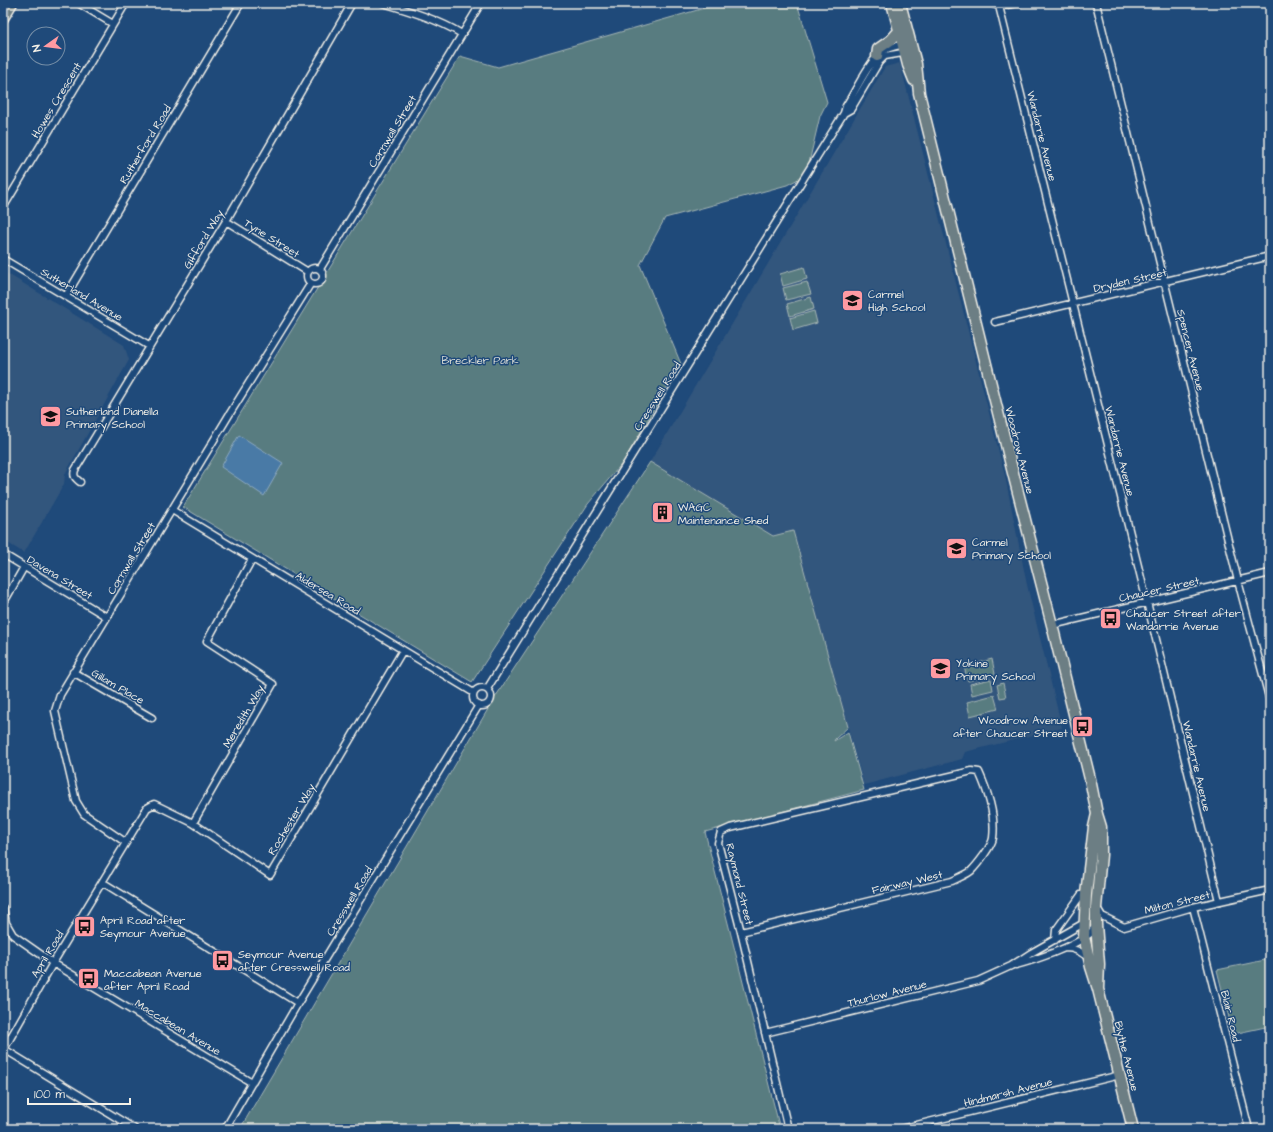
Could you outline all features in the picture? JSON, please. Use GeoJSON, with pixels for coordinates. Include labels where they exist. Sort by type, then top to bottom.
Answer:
{"type":"FeatureCollection","features":[{"type":"Feature","properties":{"kind":"main road"},"geometry":{"type":"LineString","coordinates":[[3,18],[12,3]]}},
{"type":"Feature","properties":{"kind":"main road","name":"Woodrow Avenue"},"geometry":{"type":"LineString","coordinates":[[892,3],[899,31],[916,64],[919,93],[1101,827],[1102,837],[1096,908]]}},
{"type":"Feature","properties":{"kind":"main road","name":"Woodrow Avenue"},"geometry":{"type":"LineString","coordinates":[[900,3],[908,47]]}},
{"type":"Feature","properties":{"kind":"main road"},"geometry":{"type":"LineString","coordinates":[[877,56],[878,49],[895,37],[899,31]]}},
{"type":"Feature","properties":{"kind":"main road","name":"Woodrow Avenue"},"geometry":{"type":"LineString","coordinates":[[1086,894],[1094,827],[1097,814]]}},
{"type":"Feature","properties":{"kind":"main road","name":"Blythe Avenue"},"geometry":{"type":"LineString","coordinates":[[1086,894],[1084,937],[1133,1129]]}},
{"type":"Feature","properties":{"kind":"main road","name":"Blythe Avenue"},"geometry":{"type":"LineString","coordinates":[[1096,908],[1099,964],[1098,989]]}},
{"type":"Feature","properties":{"kind":"street"},"geometry":{"type":"LineString","coordinates":[[78,3],[113,24]]}},
{"type":"Feature","properties":{"kind":"street","name":"Howes Crescent"},"geometry":{"type":"LineString","coordinates":[[3,208],[126,3]]}},
{"type":"Feature","properties":{"kind":"street","name":"Rutherford Road"},"geometry":{"type":"LineString","coordinates":[[66,296],[241,3]]}},
{"type":"Feature","properties":{"kind":"street","name":"Gifford Way"},"geometry":{"type":"LineString","coordinates":[[80,482],[75,478],[74,474],[76,470],[149,346],[226,221],[352,3]]}},
{"type":"Feature","properties":{"kind":"street"},"geometry":{"type":"LineString","coordinates":[[383,3],[444,24],[462,34]]}},
{"type":"Feature","properties":{"kind":"street","name":"Cornwall Street"},"geometry":{"type":"LineString","coordinates":[[320,269],[481,3]]}},
{"type":"Feature","properties":{"kind":"street"},"geometry":{"type":"LineString","coordinates":[[990,3],[999,6],[1019,3]]}},
{"type":"Feature","properties":{"kind":"street","name":"Spencer Avenue"},"geometry":{"type":"LineString","coordinates":[[1096,3],[1238,581],[1267,679],[1270,701]]}},
{"type":"Feature","properties":{"kind":"street","name":"Wandarrie Avenue"},"geometry":{"type":"LineString","coordinates":[[999,6],[1147,602],[1219,901]]}},
{"type":"Feature","properties":{"kind":"street","name":"Cresswell Road"},"geometry":{"type":"LineString","coordinates":[[225,1129],[298,1003],[479,705],[486,706],[490,701],[491,694],[487,689],[844,113],[846,106],[872,62],[877,56],[888,48],[908,47]]}},
{"type":"Feature","properties":{"kind":"street","name":"Cresswell Road"},"geometry":{"type":"LineString","coordinates":[[844,113],[852,109],[878,62],[885,56],[908,47]]}},
{"type":"Feature","properties":{"kind":"street","name":"Tyne Street"},"geometry":{"type":"LineString","coordinates":[[226,221],[308,272]]}},
{"type":"Feature","properties":{"kind":"street","name":"Dryden Street"},"geometry":{"type":"LineString","coordinates":[[995,322],[1270,256]]}},
{"type":"Feature","properties":{"kind":"street","name":"Sutherland Avenue"},"geometry":{"type":"LineString","coordinates":[[3,259],[149,346]]}},
{"type":"Feature","properties":{"kind":"street"},"geometry":{"type":"LineString","coordinates":[[313,268],[320,269],[323,273],[322,280],[316,284],[311,283],[307,277],[308,272],[313,268]]}},
{"type":"Feature","properties":{"kind":"street","name":"Cornwall Street"},"geometry":{"type":"LineString","coordinates":[[125,842],[84,814],[76,801],[55,711],[60,695],[311,283]]}},
{"type":"Feature","properties":{"kind":"street","name":"Aldersea Road"},"geometry":{"type":"LineString","coordinates":[[172,510],[474,693]]}},
{"type":"Feature","properties":{"kind":"street","name":"Davena Street"},"geometry":{"type":"LineString","coordinates":[[3,554],[107,617]]}},
{"type":"Feature","properties":{"kind":"street","name":"Meredith Way"},"geometry":{"type":"LineString","coordinates":[[192,823],[273,684],[207,641],[252,559]]}},
{"type":"Feature","properties":{"kind":"street"},"geometry":{"type":"LineString","coordinates":[[3,604],[24,567]]}},
{"type":"Feature","properties":{"kind":"street","name":"Chaucer Street"},"geometry":{"type":"LineString","coordinates":[[1052,625],[1270,573]]}},
{"type":"Feature","properties":{"kind":"street","name":"Rochester Way"},"geometry":{"type":"LineString","coordinates":[[147,808],[154,804],[192,823],[270,875],[403,650]]}},
{"type":"Feature","properties":{"kind":"street","name":"Gillam Place"},"geometry":{"type":"LineString","coordinates":[[73,672],[152,718]]}},
{"type":"Feature","properties":{"kind":"street"},"geometry":{"type":"LineString","coordinates":[[479,705],[474,700],[474,693],[478,689],[487,689]]}},
{"type":"Feature","properties":{"kind":"street","name":"Raymond Street"},"geometry":{"type":"LineString","coordinates":[[788,1129],[718,843],[721,832],[730,828],[972,771],[979,772]]}},
{"type":"Feature","properties":{"kind":"street","name":"Fairway West"},"geometry":{"type":"LineString","coordinates":[[741,932],[952,881],[970,872],[982,858],[993,839],[992,813],[986,787],[979,772]]}},
{"type":"Feature","properties":{"kind":"street","name":"April Road"},"geometry":{"type":"LineString","coordinates":[[4,1050],[53,962],[147,808]]}},
{"type":"Feature","properties":{"kind":"street"},"geometry":{"type":"LineString","coordinates":[[102,882],[298,1003]]}},
{"type":"Feature","properties":{"kind":"street","name":"Milton Street"},"geometry":{"type":"LineString","coordinates":[[1096,908],[1102,916],[1124,927],[1193,907],[1270,890]]}},
{"type":"Feature","properties":{"kind":"street"},"geometry":{"type":"LineString","coordinates":[[1055,940],[1056,930],[1081,895],[1086,894]]}},
{"type":"Feature","properties":{"kind":"street","name":"Blair Road"},"geometry":{"type":"LineString","coordinates":[[1193,907],[1249,1129]]}},
{"type":"Feature","properties":{"kind":"street","name":"Maccabean Avenue"},"geometry":{"type":"LineString","coordinates":[[3,908],[6,923],[13,935],[53,962],[252,1083]]}},
{"type":"Feature","properties":{"kind":"street","name":"Thurlow Avenue"},"geometry":{"type":"LineString","coordinates":[[765,1033],[978,981],[1011,966],[1084,923]]}},
{"type":"Feature","properties":{"kind":"street","name":"Thurlow Avenue"},"geometry":{"type":"LineString","coordinates":[[1011,966],[1028,962],[1089,935],[1096,924]]}},
{"type":"Feature","properties":{"kind":"street"},"geometry":{"type":"LineString","coordinates":[[1062,948],[1072,948],[1089,958]]}},
{"type":"Feature","properties":{"kind":"street"},"geometry":{"type":"LineString","coordinates":[[4,1050],[135,1129]]}},
{"type":"Feature","properties":{"kind":"street","name":"Hindmarsh Avenue"},"geometry":{"type":"LineString","coordinates":[[900,1129],[1120,1075]]}},
{"type":"Feature","properties":{"kind":"shaded area","name":"Carmel High School"},"geometry":{"type":"Polygon","coordinates":[[[900,63],[1005,476],[1027,585],[1062,728],[965,752],[962,759],[864,785],[793,532],[773,536],[650,462],[885,67],[900,63]]]}},
{"type":"Feature","properties":{"kind":"shaded area","name":"Sutherland Dianella Primary School"},"geometry":{"type":"Polygon","coordinates":[[[3,271],[124,345],[129,360],[65,474],[64,484],[24,553],[3,540],[3,271]]]}},
{"type":"Feature","properties":{"kind":"shaded area"},"geometry":{"type":"Polygon","coordinates":[[[239,435],[283,463],[264,496],[221,467],[239,435]]]}},
{"type":"Feature","properties":{"kind":"green space","name":"Breckler Park"},"geometry":{"type":"Polygon","coordinates":[[[722,3],[797,3],[827,102],[820,116],[806,175],[787,185],[665,218],[640,265],[681,364],[624,461],[588,504],[472,682],[183,507],[460,56],[498,67],[722,3]]]}},
{"type":"Feature","properties":{"kind":"green space"},"geometry":{"type":"Polygon","coordinates":[[[804,267],[807,279],[783,286],[780,274],[804,267]]]}},
{"type":"Feature","properties":{"kind":"green space"},"geometry":{"type":"Polygon","coordinates":[[[807,282],[811,294],[786,300],[783,288],[807,282]]]}},
{"type":"Feature","properties":{"kind":"green space"},"geometry":{"type":"Polygon","coordinates":[[[811,297],[814,309],[790,316],[787,304],[811,297]]]}},
{"type":"Feature","properties":{"kind":"green space"},"geometry":{"type":"Polygon","coordinates":[[[814,311],[817,323],[793,330],[790,318],[814,311]]]}},
{"type":"Feature","properties":{"kind":"green space"},"geometry":{"type":"Polygon","coordinates":[[[650,462],[773,536],[793,531],[848,727],[834,741],[848,732],[864,790],[705,832],[780,1129],[240,1129],[494,699],[650,462]]]}},
{"type":"Feature","properties":{"kind":"green space"},"geometry":{"type":"Polygon","coordinates":[[[992,659],[995,674],[968,681],[964,667],[992,659]]]}},
{"type":"Feature","properties":{"kind":"green space"},"geometry":{"type":"Polygon","coordinates":[[[991,679],[993,690],[972,695],[970,684],[991,679]]]}},
{"type":"Feature","properties":{"kind":"green space"},"geometry":{"type":"Polygon","coordinates":[[[1003,683],[1006,697],[1000,698],[997,685],[1003,683]]]}},
{"type":"Feature","properties":{"kind":"green space"},"geometry":{"type":"Polygon","coordinates":[[[994,695],[998,709],[970,716],[967,702],[994,695]]]}},
{"type":"Feature","properties":{"kind":"green space"},"geometry":{"type":"Polygon","coordinates":[[[1270,959],[1270,1026],[1233,1034],[1217,970],[1270,959]]]}},
{"type":"Feature","properties":{"kind":"place","name":"Carmel High School"},"geometry":{"type":"Point","coordinates":[853,300]}},
{"type":"Feature","properties":{"kind":"place","name":"Sutherland Dianella Primary School"},"geometry":{"type":"Point","coordinates":[50,417]}},
{"type":"Feature","properties":{"kind":"place","name":"WAGC Maintenance Shed"},"geometry":{"type":"Point","coordinates":[663,513]}},
{"type":"Feature","properties":{"kind":"place","name":"Carmel Primary School"},"geometry":{"type":"Point","coordinates":[957,548]}},
{"type":"Feature","properties":{"kind":"place","name":"Chaucer Street after Wandarrie Avenue"},"geometry":{"type":"Point","coordinates":[1111,619]}},
{"type":"Feature","properties":{"kind":"place","name":"Yokine Primary School"},"geometry":{"type":"Point","coordinates":[940,669]}},
{"type":"Feature","properties":{"kind":"place","name":"Woodrow Avenue after Chaucer Street"},"geometry":{"type":"Point","coordinates":[1083,726]}},
{"type":"Feature","properties":{"kind":"place","name":"April Road after Seymour Avenue"},"geometry":{"type":"Point","coordinates":[85,926]}},
{"type":"Feature","properties":{"kind":"place","name":"Seymour Avenue after Cresswell Road"},"geometry":{"type":"Point","coordinates":[223,960]}},
{"type":"Feature","properties":{"kind":"place","name":"Maccabean Avenue after April Road"},"geometry":{"type":"Point","coordinates":[89,979]}}]}
